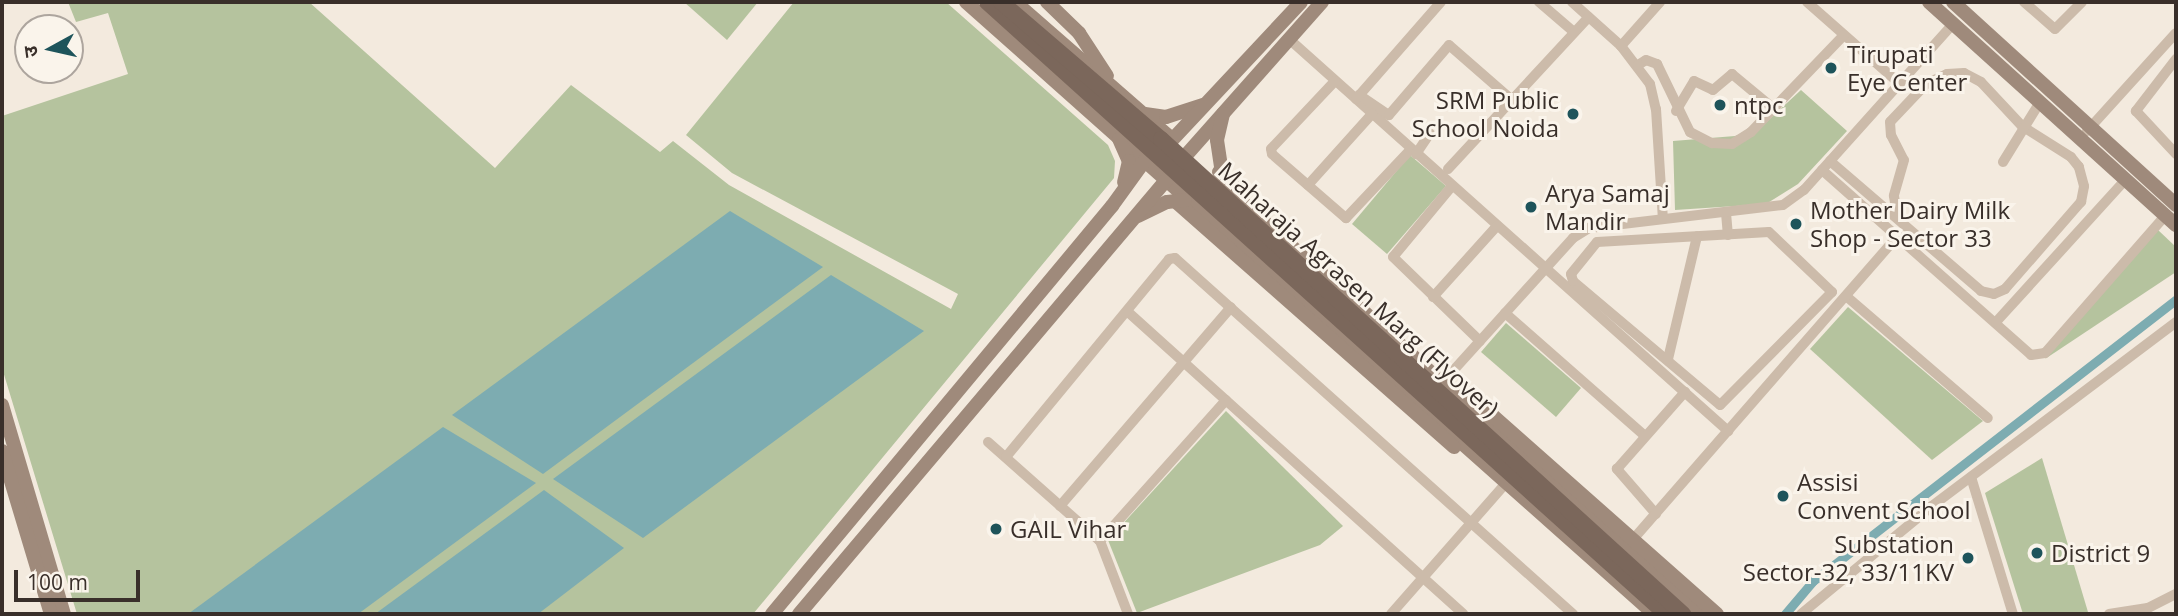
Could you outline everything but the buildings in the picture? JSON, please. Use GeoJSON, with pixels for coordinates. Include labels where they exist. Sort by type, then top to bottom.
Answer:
{"type":"FeatureCollection","features":[{"type":"Feature","properties":{"kind":"main road","name":"Maharaja Agrasen Marg (Flyover)"},"geometry":{"type":"LineString","coordinates":[[987,2],[1666,614]]}},
{"type":"Feature","properties":{"kind":"main road","name":"Maharaja Agrasen Marg (Flyover)"},"geometry":{"type":"LineString","coordinates":[[1001,2],[1104,89],[1683,614]]}},
{"type":"Feature","properties":{"kind":"street"},"geometry":{"type":"LineString","coordinates":[[957,2],[1081,111],[1099,117]]}},
{"type":"Feature","properties":{"kind":"street"},"geometry":{"type":"LineString","coordinates":[[967,2],[1328,320],[1644,614]]}},
{"type":"Feature","properties":{"kind":"street"},"geometry":{"type":"LineString","coordinates":[[1015,2],[1173,139],[1346,297],[1445,380],[1629,544],[1698,614]]}},
{"type":"Feature","properties":{"kind":"street"},"geometry":{"type":"LineString","coordinates":[[1046,2],[1079,33],[1116,90]]}},
{"type":"Feature","properties":{"kind":"street"},"geometry":{"type":"LineString","coordinates":[[1173,139],[1301,2]]}},
{"type":"Feature","properties":{"kind":"street"},"geometry":{"type":"LineString","coordinates":[[1188,153],[1322,2]]}},
{"type":"Feature","properties":{"kind":"street"},"geometry":{"type":"LineString","coordinates":[[1357,97],[1441,2]]}},
{"type":"Feature","properties":{"kind":"street"},"geometry":{"type":"LineString","coordinates":[[1539,2],[1574,32]]}},
{"type":"Feature","properties":{"kind":"street"},"geometry":{"type":"LineString","coordinates":[[1572,2],[1621,46],[1650,84],[1656,109],[1663,219]]}},
{"type":"Feature","properties":{"kind":"street"},"geometry":{"type":"LineString","coordinates":[[1621,46],[1660,2]]}},
{"type":"Feature","properties":{"kind":"street"},"geometry":{"type":"LineString","coordinates":[[1807,2],[1900,85]]}},
{"type":"Feature","properties":{"kind":"street"},"geometry":{"type":"LineString","coordinates":[[1929,2],[2040,102],[2086,133],[2126,179],[2173,215]]}},
{"type":"Feature","properties":{"kind":"street"},"geometry":{"type":"LineString","coordinates":[[1953,2],[2173,215]]}},
{"type":"Feature","properties":{"kind":"street"},"geometry":{"type":"LineString","coordinates":[[2024,2],[2055,29],[2082,2]]}},
{"type":"Feature","properties":{"kind":"street"},"geometry":{"type":"LineString","coordinates":[[1448,169],[1589,17]]}},
{"type":"Feature","properties":{"kind":"street"},"geometry":{"type":"LineString","coordinates":[[1445,380],[1573,238],[1589,228],[1783,205],[1822,170],[1954,24]]}},
{"type":"Feature","properties":{"kind":"street"},"geometry":{"type":"LineString","coordinates":[[2086,133],[2176,33]]}},
{"type":"Feature","properties":{"kind":"street"},"geometry":{"type":"LineString","coordinates":[[1638,65],[1646,60],[1657,64],[1676,111],[1690,132],[1712,143],[1732,144],[1751,132],[1844,35]]}},
{"type":"Feature","properties":{"kind":"street"},"geometry":{"type":"LineString","coordinates":[[1289,39],[1357,97],[1389,115],[1449,45],[1512,100]]}},
{"type":"Feature","properties":{"kind":"street"},"geometry":{"type":"LineString","coordinates":[[2167,43],[2176,59],[2136,111],[2176,153]]}},
{"type":"Feature","properties":{"kind":"street"},"geometry":{"type":"LineString","coordinates":[[1830,161],[1981,291],[1994,294],[2005,289],[2081,202],[2084,186],[2080,167],[2071,157],[2022,126],[1981,82],[1964,73],[1947,74],[1926,84],[1890,122],[1891,135],[1904,160],[1894,196],[1897,217]]}},
{"type":"Feature","properties":{"kind":"street"},"geometry":{"type":"LineString","coordinates":[[1676,111],[1694,81],[1713,90],[1732,74],[1774,109]]}},
{"type":"Feature","properties":{"kind":"street"},"geometry":{"type":"LineString","coordinates":[[1335,80],[1271,149],[1346,218],[1430,133]]}},
{"type":"Feature","properties":{"kind":"street"},"geometry":{"type":"LineString","coordinates":[[1357,97],[1372,114],[1728,431]]}},
{"type":"Feature","properties":{"kind":"street"},"geometry":{"type":"LineString","coordinates":[[2003,163],[2022,126],[2040,102]]}},
{"type":"Feature","properties":{"kind":"street"},"geometry":{"type":"LineString","coordinates":[[1144,114],[1166,117],[1209,103]]}},
{"type":"Feature","properties":{"kind":"street"},"geometry":{"type":"LineString","coordinates":[[1223,113],[1217,140],[1219,172],[1226,188]]}},
{"type":"Feature","properties":{"kind":"street"},"geometry":{"type":"LineString","coordinates":[[1308,185],[1372,114]]}},
{"type":"Feature","properties":{"kind":"street"},"geometry":{"type":"LineString","coordinates":[[1115,131],[1129,161],[1117,200]]}},
{"type":"Feature","properties":{"kind":"street"},"geometry":{"type":"LineString","coordinates":[[772,614],[1117,200],[1146,159]]}},
{"type":"Feature","properties":{"kind":"street"},"geometry":{"type":"LineString","coordinates":[[1822,170],[2031,355],[2045,353],[2173,215]]}},
{"type":"Feature","properties":{"kind":"street"},"geometry":{"type":"LineString","coordinates":[[1219,172],[1579,507],[1717,614]]}},
{"type":"Feature","properties":{"kind":"street"},"geometry":{"type":"LineString","coordinates":[[799,614],[1168,178]]}},
{"type":"Feature","properties":{"kind":"street"},"geometry":{"type":"LineString","coordinates":[[1996,322],[2126,179]]}},
{"type":"Feature","properties":{"kind":"street"},"geometry":{"type":"LineString","coordinates":[[1452,186],[1393,257],[1480,341]]}},
{"type":"Feature","properties":{"kind":"street"},"geometry":{"type":"LineString","coordinates":[[1130,220],[1175,201],[1185,200],[1205,210]]}},
{"type":"Feature","properties":{"kind":"street"},"geometry":{"type":"LineString","coordinates":[[1175,201],[1505,486],[1559,529],[1654,614]]}},
{"type":"Feature","properties":{"kind":"street"},"geometry":{"type":"LineString","coordinates":[[1726,213],[1728,234]]}},
{"type":"Feature","properties":{"kind":"street"},"geometry":{"type":"LineString","coordinates":[[1433,297],[1497,226]]}},
{"type":"Feature","properties":{"kind":"street"},"geometry":{"type":"LineString","coordinates":[[1774,234],[1830,287],[1830,298],[1726,404],[1713,404],[1668,359],[1573,281],[1573,267],[1597,242],[1697,236],[1774,234]]}},
{"type":"Feature","properties":{"kind":"street"},"geometry":{"type":"LineString","coordinates":[[1668,359],[1697,236]]}},
{"type":"Feature","properties":{"kind":"street"},"geometry":{"type":"LineString","coordinates":[[1629,544],[1898,236]]}},
{"type":"Feature","properties":{"kind":"street"},"geometry":{"type":"LineString","coordinates":[[1006,457],[1169,259],[1175,258],[1573,614]]}},
{"type":"Feature","properties":{"kind":"street"},"geometry":{"type":"LineString","coordinates":[[1846,296],[1988,418]]}},
{"type":"Feature","properties":{"kind":"street"},"geometry":{"type":"LineString","coordinates":[[1328,320],[1346,297]]}},
{"type":"Feature","properties":{"kind":"street"},"geometry":{"type":"LineString","coordinates":[[1060,506],[1185,364],[1231,307]]}},
{"type":"Feature","properties":{"kind":"street"},"geometry":{"type":"LineString","coordinates":[[1128,312],[1463,614]]}},
{"type":"Feature","properties":{"kind":"street"},"geometry":{"type":"LineString","coordinates":[[1505,313],[1645,436]]}},
{"type":"Feature","properties":{"kind":"street"},"geometry":{"type":"LineString","coordinates":[[1801,614],[1970,477],[2176,322]]}},
{"type":"Feature","properties":{"kind":"street"},"geometry":{"type":"LineString","coordinates":[[1657,514],[1617,469],[1685,393]]}},
{"type":"Feature","properties":{"kind":"street"},"geometry":{"type":"LineString","coordinates":[[1100,541],[1226,401]]}},
{"type":"Feature","properties":{"kind":"street"},"geometry":{"type":"LineString","coordinates":[[2,405],[64,614]]}},
{"type":"Feature","properties":{"kind":"street"},"geometry":{"type":"LineString","coordinates":[[988,442],[1100,541],[1128,614]]}},
{"type":"Feature","properties":{"kind":"street"},"geometry":{"type":"LineString","coordinates":[[2,451],[51,614]]}},
{"type":"Feature","properties":{"kind":"street"},"geometry":{"type":"LineString","coordinates":[[1970,477],[2012,614]]}},
{"type":"Feature","properties":{"kind":"street"},"geometry":{"type":"LineString","coordinates":[[1391,614],[1505,486]]}},
{"type":"Feature","properties":{"kind":"street"},"geometry":{"type":"LineString","coordinates":[[1559,529],[1579,507]]}},
{"type":"Feature","properties":{"kind":"street"},"geometry":{"type":"LineString","coordinates":[[2109,614],[2148,608],[2176,594]]}},
{"type":"Feature","properties":{"kind":"green space"},"geometry":{"type":"Polygon","coordinates":[[[68,2],[309,2],[495,168],[571,85],[660,152],[673,141],[729,185],[951,309],[958,294],[732,173],[686,135],[794,2],[946,2],[1108,145],[1115,161],[1114,178],[753,614],[77,614],[2,368],[2,116],[128,74],[108,13],[84,20],[84,14],[73,14],[68,2]]]}},
{"type":"Feature","properties":{"kind":"green space"},"geometry":{"type":"Polygon","coordinates":[[[684,2],[758,2],[727,40],[684,2]]]}},
{"type":"Feature","properties":{"kind":"green space"},"geometry":{"type":"Polygon","coordinates":[[[1801,90],[1847,131],[1798,184],[1766,204],[1675,210],[1673,141],[1735,136],[1761,127],[1801,90]]]}},
{"type":"Feature","properties":{"kind":"green space"},"geometry":{"type":"Polygon","coordinates":[[[1410,155],[1446,186],[1387,254],[1352,224],[1410,155]]]}},
{"type":"Feature","properties":{"kind":"green space"},"geometry":{"type":"Polygon","coordinates":[[[2158,230],[2176,247],[2176,272],[2045,359],[2158,230]]]}},
{"type":"Feature","properties":{"kind":"green space"},"geometry":{"type":"Polygon","coordinates":[[[1848,307],[1983,421],[1932,460],[1810,349],[1848,307]]]}},
{"type":"Feature","properties":{"kind":"green space"},"geometry":{"type":"Polygon","coordinates":[[[1506,323],[1581,388],[1556,417],[1481,352],[1506,323]]]}},
{"type":"Feature","properties":{"kind":"green space"},"geometry":{"type":"Polygon","coordinates":[[[1226,411],[1343,526],[1320,545],[1137,613],[1108,540],[1226,411]]]}},
{"type":"Feature","properties":{"kind":"green space","name":"District 9"},"geometry":{"type":"Polygon","coordinates":[[[2042,458],[2088,612],[2082,614],[2023,614],[1985,493],[2042,458]]]}},
{"type":"Feature","properties":{"kind":"water"},"geometry":{"type":"Polygon","coordinates":[[[730,211],[823,267],[543,474],[452,415],[730,211]]]}},
{"type":"Feature","properties":{"kind":"water"},"geometry":{"type":"Polygon","coordinates":[[[831,275],[924,331],[643,538],[553,479],[831,275]]]}},
{"type":"Feature","properties":{"kind":"water"},"geometry":{"type":"Polygon","coordinates":[[[443,427],[536,483],[358,614],[188,614],[443,427]]]}},
{"type":"Feature","properties":{"kind":"water"},"geometry":{"type":"Polygon","coordinates":[[[544,490],[624,548],[538,614],[375,614],[544,490]]]}},
{"type":"Feature","properties":{"kind":"waterway"},"geometry":{"type":"LineString","coordinates":[[1785,614],[1813,581],[2176,299]]}},
{"type":"Feature","properties":{"kind":"place","name":"Tirupati Eye Center"},"geometry":{"type":"Point","coordinates":[1831,68]}},
{"type":"Feature","properties":{"kind":"place","name":"ntpc"},"geometry":{"type":"Point","coordinates":[1720,105]}},
{"type":"Feature","properties":{"kind":"place","name":"SRM Public School Noida"},"geometry":{"type":"Point","coordinates":[1573,114]}},
{"type":"Feature","properties":{"kind":"place","name":"Arya Samaj Mandir"},"geometry":{"type":"Point","coordinates":[1531,207]}},
{"type":"Feature","properties":{"kind":"place","name":"Mother Dairy Milk Shop - Sector 33"},"geometry":{"type":"Point","coordinates":[1796,224]}},
{"type":"Feature","properties":{"kind":"place","name":"Assisi Convent School"},"geometry":{"type":"Point","coordinates":[1783,496]}},
{"type":"Feature","properties":{"kind":"place","name":"GAIL Vihar"},"geometry":{"type":"Point","coordinates":[996,529]}},
{"type":"Feature","properties":{"kind":"place","name":"District 9"},"geometry":{"type":"Point","coordinates":[2037,553]}},
{"type":"Feature","properties":{"kind":"place","name":"Substation Sector-32, 33/11KV"},"geometry":{"type":"Point","coordinates":[1968,558]}}]}
